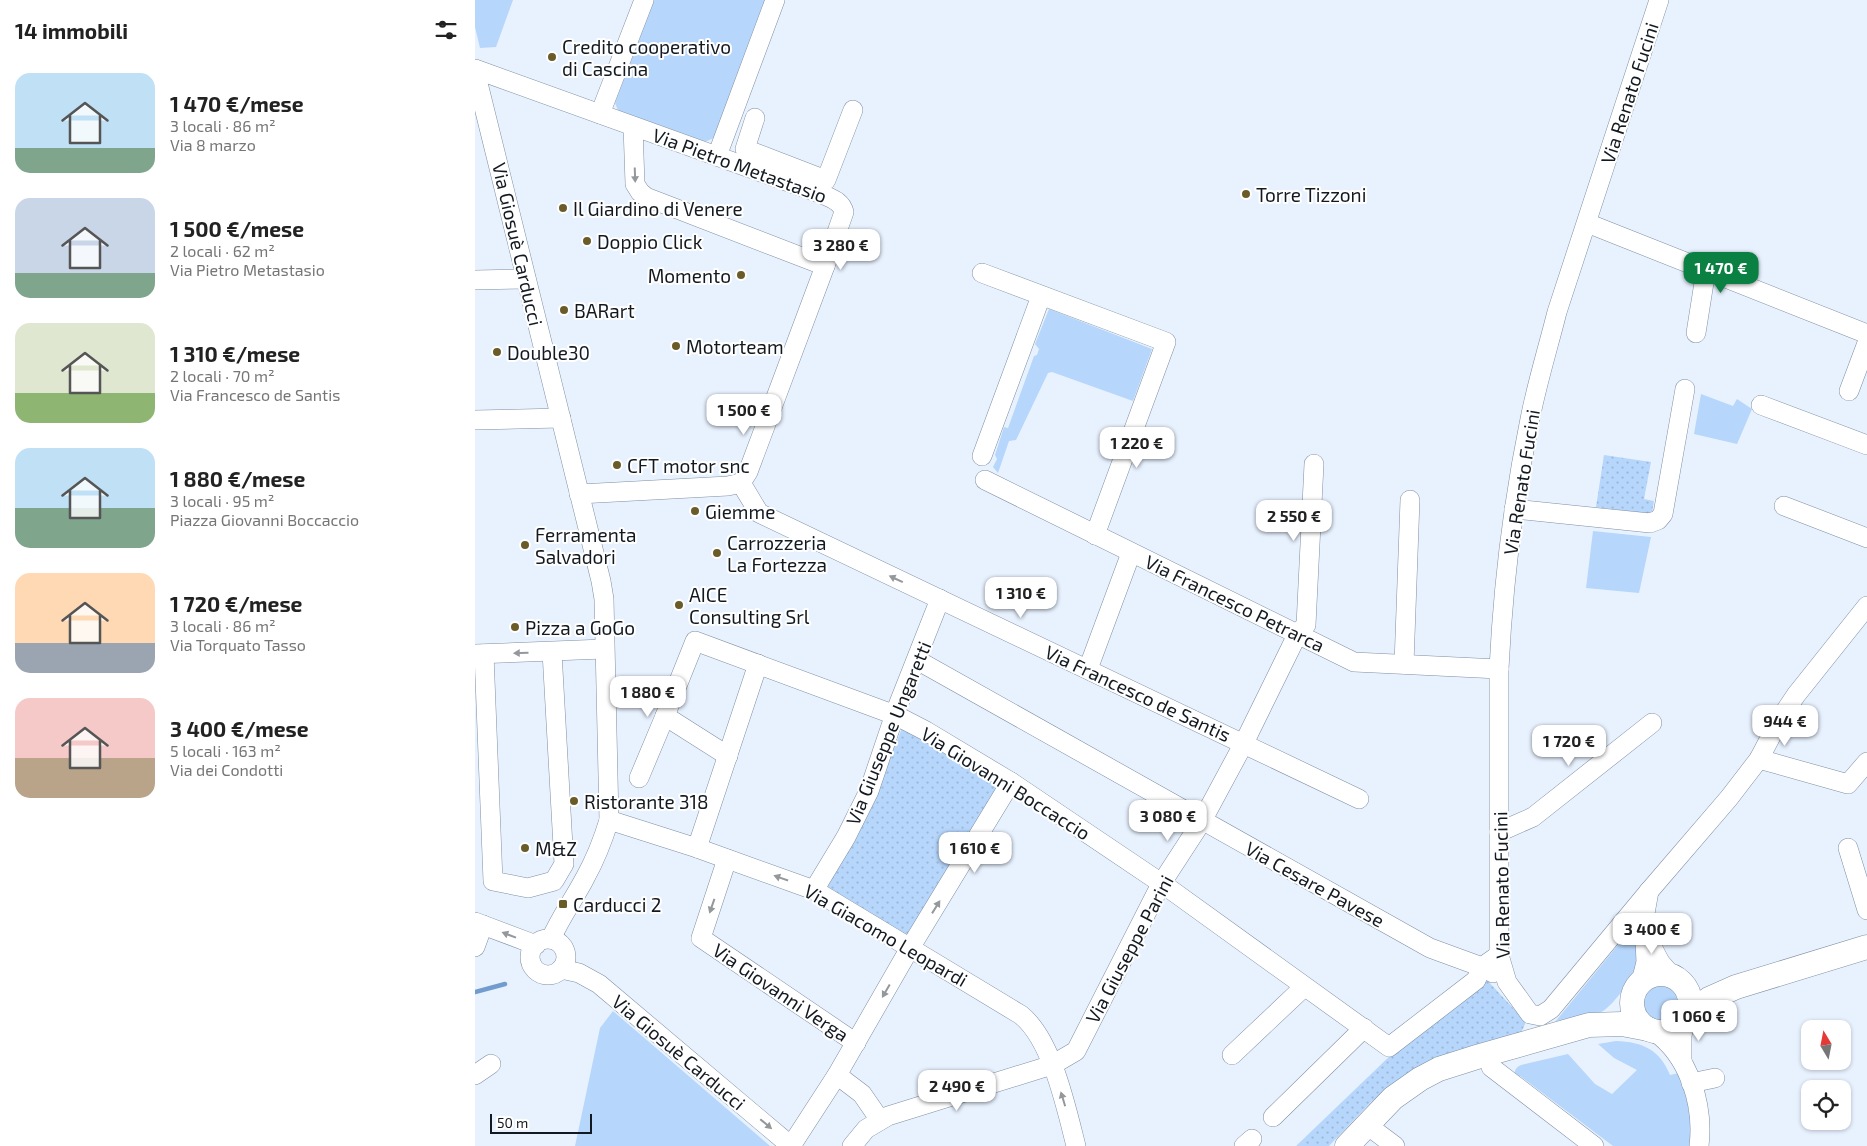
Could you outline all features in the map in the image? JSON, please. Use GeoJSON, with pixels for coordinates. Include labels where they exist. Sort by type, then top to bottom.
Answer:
{"type":"FeatureCollection","features":[{"type":"Feature","properties":{"kind":"main road"},"geometry":{"type":"LineString","coordinates":[[1347,1146],[1400,1092],[1439,1069],[1589,1026],[1622,1024],[1652,1031],[1672,1030],[1709,999],[1736,987],[1867,947]]}},
{"type":"Feature","properties":{"kind":"main road"},"geometry":{"type":"LineString","coordinates":[[1589,1026],[1617,1010],[1656,974],[1702,991],[1736,987]]}},
{"type":"Feature","properties":{"kind":"main road"},"geometry":{"type":"LineString","coordinates":[[1678,981],[1690,998],[1687,1016]]}},
{"type":"Feature","properties":{"kind":"main road"},"geometry":{"type":"LineString","coordinates":[[1637,990],[1633,1013],[1637,1020],[1652,1031]]}},
{"type":"Feature","properties":{"kind":"street"},"geometry":{"type":"LineString","coordinates":[[600,114],[643,0]]}},
{"type":"Feature","properties":{"kind":"street"},"geometry":{"type":"LineString","coordinates":[[717,156],[775,0]]}},
{"type":"Feature","properties":{"kind":"street","name":"Via Renato Fucini"},"geometry":{"type":"LineString","coordinates":[[1507,982],[1499,955],[1497,888],[1499,669],[1501,631],[1514,509],[1538,381],[1557,312],[1659,0]]}},
{"type":"Feature","properties":{"kind":"street","name":"Via Pietro Metastasio"},"geometry":{"type":"LineString","coordinates":[[475,70],[717,156],[824,187],[842,206],[844,212],[825,266],[748,472],[741,482]]}},
{"type":"Feature","properties":{"kind":"street","name":"Via Giosuè Carducci"},"geometry":{"type":"LineString","coordinates":[[475,70],[603,590],[609,820],[599,850],[586,877],[556,928],[531,957],[533,964],[537,970],[550,974],[561,969],[579,973],[599,984],[791,1146]]}},
{"type":"Feature","properties":{"kind":"street"},"geometry":{"type":"LineString","coordinates":[[755,118],[745,149],[824,187],[853,110]]}},
{"type":"Feature","properties":{"kind":"street","name":"Via Pietro Metastasio"},"geometry":{"type":"LineString","coordinates":[[633,126],[635,184],[646,198],[825,266]]}},
{"type":"Feature","properties":{"kind":"street"},"geometry":{"type":"LineString","coordinates":[[1587,223],[1867,334]]}},
{"type":"Feature","properties":{"kind":"street"},"geometry":{"type":"LineString","coordinates":[[1696,333],[1706,270]]}},
{"type":"Feature","properties":{"kind":"street"},"geometry":{"type":"LineString","coordinates":[[982,273],[1166,342],[1095,535]]}},
{"type":"Feature","properties":{"kind":"street"},"geometry":{"type":"LineString","coordinates":[[475,280],[526,279]]}},
{"type":"Feature","properties":{"kind":"street"},"geometry":{"type":"LineString","coordinates":[[982,456],[1041,296]]}},
{"type":"Feature","properties":{"kind":"street"},"geometry":{"type":"LineString","coordinates":[[1849,391],[1867,342]]}},
{"type":"Feature","properties":{"kind":"street"},"geometry":{"type":"LineString","coordinates":[[1514,509],[1650,523],[1658,520],[1663,514],[1685,389]]}},
{"type":"Feature","properties":{"kind":"street"},"geometry":{"type":"LineString","coordinates":[[1761,405],[1867,446]]}},
{"type":"Feature","properties":{"kind":"street"},"geometry":{"type":"LineString","coordinates":[[475,420],[561,418]]}},
{"type":"Feature","properties":{"kind":"street","name":"Via Giuseppe Parini"},"geometry":{"type":"LineString","coordinates":[[880,1120],[1052,1065],[1076,1051],[1161,884],[1202,821],[1244,743],[1298,634],[1306,625],[1314,464]]}},
{"type":"Feature","properties":{"kind":"street","name":"Via Francesco Petrarca"},"geometry":{"type":"LineString","coordinates":[[985,480],[1354,662],[1499,669]]}},
{"type":"Feature","properties":{"kind":"street"},"geometry":{"type":"LineString","coordinates":[[579,494],[728,486],[741,482]]}},
{"type":"Feature","properties":{"kind":"street","name":"Via Francesco de Santis"},"geometry":{"type":"LineString","coordinates":[[741,482],[759,514],[1359,799]]}},
{"type":"Feature","properties":{"kind":"street"},"geometry":{"type":"LineString","coordinates":[[1404,664],[1410,500]]}},
{"type":"Feature","properties":{"kind":"street"},"geometry":{"type":"LineString","coordinates":[[1784,506],[1867,538]]}},
{"type":"Feature","properties":{"kind":"street"},"geometry":{"type":"LineString","coordinates":[[1088,669],[1131,553]]}},
{"type":"Feature","properties":{"kind":"street","name":"Via Giuseppe Ungaretti"},"geometry":{"type":"LineString","coordinates":[[814,890],[846,837],[869,791],[895,715],[940,599]]}},
{"type":"Feature","properties":{"kind":"street"},"geometry":{"type":"LineString","coordinates":[[1507,982],[1530,1014],[1536,1017],[1545,1015],[1729,798],[1759,759],[1780,719],[1795,696],[1867,606]]}},
{"type":"Feature","properties":{"kind":"street","name":"Via Giovanni Boccaccio"},"geometry":{"type":"LineString","coordinates":[[665,716],[695,640],[895,715],[926,731],[1011,782],[1161,884],[1389,1047],[1476,980],[1482,967]]}},
{"type":"Feature","properties":{"kind":"street"},"geometry":{"type":"LineString","coordinates":[[552,652],[564,864],[554,881],[528,888],[493,881],[480,654],[604,649]]}},
{"type":"Feature","properties":{"kind":"street","name":"Via Cesare Pavese"},"geometry":{"type":"LineString","coordinates":[[917,660],[1430,948],[1482,967],[1507,982]]}},
{"type":"Feature","properties":{"kind":"street"},"geometry":{"type":"LineString","coordinates":[[697,848],[758,664]]}},
{"type":"Feature","properties":{"kind":"street"},"geometry":{"type":"LineString","coordinates":[[639,778],[665,716],[728,756]]}},
{"type":"Feature","properties":{"kind":"street"},"geometry":{"type":"LineString","coordinates":[[1499,832],[1533,817],[1653,722]]}},
{"type":"Feature","properties":{"kind":"street"},"geometry":{"type":"LineString","coordinates":[[1759,759],[1848,784],[1867,762]]}},
{"type":"Feature","properties":{"kind":"street"},"geometry":{"type":"LineString","coordinates":[[791,1146],[837,1075],[910,948],[1011,782]]}},
{"type":"Feature","properties":{"kind":"street","name":"Via Giacomo Leopardi"},"geometry":{"type":"LineString","coordinates":[[609,820],[802,884],[1021,1015],[1038,1033],[1045,1046],[1077,1146]]}},
{"type":"Feature","properties":{"kind":"street"},"geometry":{"type":"LineString","coordinates":[[1848,848],[1867,910]]}},
{"type":"Feature","properties":{"kind":"street","name":"Via Giovanni Verga"},"geometry":{"type":"LineString","coordinates":[[727,859],[701,938],[856,1043]]}},
{"type":"Feature","properties":{"kind":"street"},"geometry":{"type":"LineString","coordinates":[[564,864],[586,877]]}},
{"type":"Feature","properties":{"kind":"street"},"geometry":{"type":"LineString","coordinates":[[1637,990],[1646,962],[1644,930],[1646,904],[1650,890]]}},
{"type":"Feature","properties":{"kind":"street"},"geometry":{"type":"LineString","coordinates":[[475,947],[479,924],[543,942],[560,943],[565,950],[566,961],[561,969]]}},
{"type":"Feature","properties":{"kind":"street"},"geometry":{"type":"LineString","coordinates":[[1616,930],[1631,928],[1644,930]]}},
{"type":"Feature","properties":{"kind":"street"},"geometry":{"type":"LineString","coordinates":[[1644,930],[1660,962],[1678,981]]}},
{"type":"Feature","properties":{"kind":"street"},"geometry":{"type":"LineString","coordinates":[[1482,967],[1499,955]]}},
{"type":"Feature","properties":{"kind":"street"},"geometry":{"type":"LineString","coordinates":[[1233,1055],[1304,987]]}},
{"type":"Feature","properties":{"kind":"street"},"geometry":{"type":"LineString","coordinates":[[1682,1060],[1682,1036],[1687,1016]]}},
{"type":"Feature","properties":{"kind":"street"},"geometry":{"type":"LineString","coordinates":[[1273,1117],[1364,1028]]}},
{"type":"Feature","properties":{"kind":"street"},"geometry":{"type":"LineString","coordinates":[[1652,1031],[1667,1040],[1682,1060],[1691,1083],[1699,1120],[1699,1146]]}},
{"type":"Feature","properties":{"kind":"street"},"geometry":{"type":"LineString","coordinates":[[475,1076],[491,1064]]}},
{"type":"Feature","properties":{"kind":"street"},"geometry":{"type":"LineString","coordinates":[[1491,1067],[1585,1143]]}},
{"type":"Feature","properties":{"kind":"street"},"geometry":{"type":"LineString","coordinates":[[837,1075],[862,1094],[880,1120],[866,1129],[852,1146]]}},
{"type":"Feature","properties":{"kind":"street"},"geometry":{"type":"LineString","coordinates":[[1691,1083],[1715,1078]]}},
{"type":"Feature","properties":{"kind":"street"},"geometry":{"type":"LineString","coordinates":[[1367,1125],[1395,1146]]}},
{"type":"Feature","properties":{"kind":"shaded area"},"geometry":{"type":"Polygon","coordinates":[[[475,0],[513,0],[496,47],[480,48],[475,27],[475,0]]]}},
{"type":"Feature","properties":{"kind":"shaded area"},"geometry":{"type":"Polygon","coordinates":[[[654,0],[766,0],[714,138],[700,144],[619,113],[615,103],[654,0]]]}},
{"type":"Feature","properties":{"kind":"shaded area"},"geometry":{"type":"Polygon","coordinates":[[[1049,309],[1152,349],[1133,401],[1052,372],[1048,373],[1016,440],[1009,441],[998,473],[993,467],[997,459],[995,455],[1004,427],[1008,428],[1034,356],[1037,355],[1039,349],[1035,344],[1049,309]]]}},
{"type":"Feature","properties":{"kind":"shaded area"},"geometry":{"type":"Polygon","coordinates":[[[1701,394],[1733,406],[1737,399],[1752,409],[1737,444],[1694,434],[1701,394]]]}},
{"type":"Feature","properties":{"kind":"shaded area"},"geometry":{"type":"Polygon","coordinates":[[[1604,455],[1651,462],[1644,499],[1654,501],[1650,514],[1596,507],[1604,455]]]}},
{"type":"Feature","properties":{"kind":"shaded area"},"geometry":{"type":"Polygon","coordinates":[[[1593,531],[1651,537],[1639,593],[1586,588],[1593,531]]]}},
{"type":"Feature","properties":{"kind":"shaded area"},"geometry":{"type":"Polygon","coordinates":[[[902,728],[1000,786],[906,938],[826,889],[873,801],[902,728]]]}},
{"type":"Feature","properties":{"kind":"shaded area"},"geometry":{"type":"Polygon","coordinates":[[[1629,941],[1636,946],[1638,954],[1636,965],[1617,998],[1603,1011],[1583,1019],[1561,1024],[1560,1020],[1555,1022],[1618,945],[1629,941]]]}},
{"type":"Feature","properties":{"kind":"shaded area"},"geometry":{"type":"Polygon","coordinates":[[[1487,980],[1526,1022],[1521,1033],[1426,1063],[1406,1074],[1371,1102],[1329,1146],[1296,1146],[1393,1053],[1487,980]]]}},
{"type":"Feature","properties":{"kind":"shaded area"},"geometry":{"type":"Polygon","coordinates":[[[1661,986],[1673,991],[1678,1003],[1673,1015],[1661,1020],[1649,1015],[1644,1003],[1649,991],[1661,986]]]}},
{"type":"Feature","properties":{"kind":"shaded area"},"geometry":{"type":"Polygon","coordinates":[[[613,1011],[770,1146],[575,1146],[600,1028],[613,1011]]]}},
{"type":"Feature","properties":{"kind":"shaded area"},"geometry":{"type":"Polygon","coordinates":[[[1616,1041],[1634,1043],[1649,1049],[1661,1059],[1670,1075],[1679,1073],[1689,1109],[1691,1146],[1613,1146],[1520,1076],[1515,1082],[1515,1072],[1521,1065],[1568,1054],[1595,1084],[1612,1094],[1637,1070],[1614,1058],[1598,1044],[1616,1041]]]}},
{"type":"Feature","properties":{"kind":"waterway"},"geometry":{"type":"LineString","coordinates":[[475,992],[505,984]]}},
{"type":"Feature","properties":{"kind":"place","name":"Credito cooperativo di Cascina"},"geometry":{"type":"Point","coordinates":[552,57]}},
{"type":"Feature","properties":{"kind":"place","name":"Torre Tizzoni"},"geometry":{"type":"Point","coordinates":[1246,194]}},
{"type":"Feature","properties":{"kind":"place","name":"Il Giardino di Venere"},"geometry":{"type":"Point","coordinates":[563,208]}},
{"type":"Feature","properties":{"kind":"place","name":"Doppio Click"},"geometry":{"type":"Point","coordinates":[587,241]}},
{"type":"Feature","properties":{"kind":"place","name":"Momento"},"geometry":{"type":"Point","coordinates":[741,275]}},
{"type":"Feature","properties":{"kind":"place","name":"BARart"},"geometry":{"type":"Point","coordinates":[564,310]}},
{"type":"Feature","properties":{"kind":"place","name":"Motorteam"},"geometry":{"type":"Point","coordinates":[676,346]}},
{"type":"Feature","properties":{"kind":"place","name":"Double30"},"geometry":{"type":"Point","coordinates":[497,352]}},
{"type":"Feature","properties":{"kind":"place","name":"CFT motor snc"},"geometry":{"type":"Point","coordinates":[617,465]}},
{"type":"Feature","properties":{"kind":"place","name":"Giemme"},"geometry":{"type":"Point","coordinates":[695,511]}},
{"type":"Feature","properties":{"kind":"place","name":"Ferramenta Salvadori"},"geometry":{"type":"Point","coordinates":[525,545]}},
{"type":"Feature","properties":{"kind":"place","name":"Carrozzeria La Fortezza"},"geometry":{"type":"Point","coordinates":[717,553]}},
{"type":"Feature","properties":{"kind":"place","name":"AICE Consulting Srl"},"geometry":{"type":"Point","coordinates":[679,605]}},
{"type":"Feature","properties":{"kind":"place","name":"Pizza a GoGo"},"geometry":{"type":"Point","coordinates":[515,627]}},
{"type":"Feature","properties":{"kind":"place","name":"Ristorante 318"},"geometry":{"type":"Point","coordinates":[574,801]}},
{"type":"Feature","properties":{"kind":"place","name":"M&Z"},"geometry":{"type":"Point","coordinates":[525,848]}},
{"type":"Feature","properties":{"kind":"place","name":"Carducci 2"},"geometry":{"type":"Point","coordinates":[563,904]}}]}
